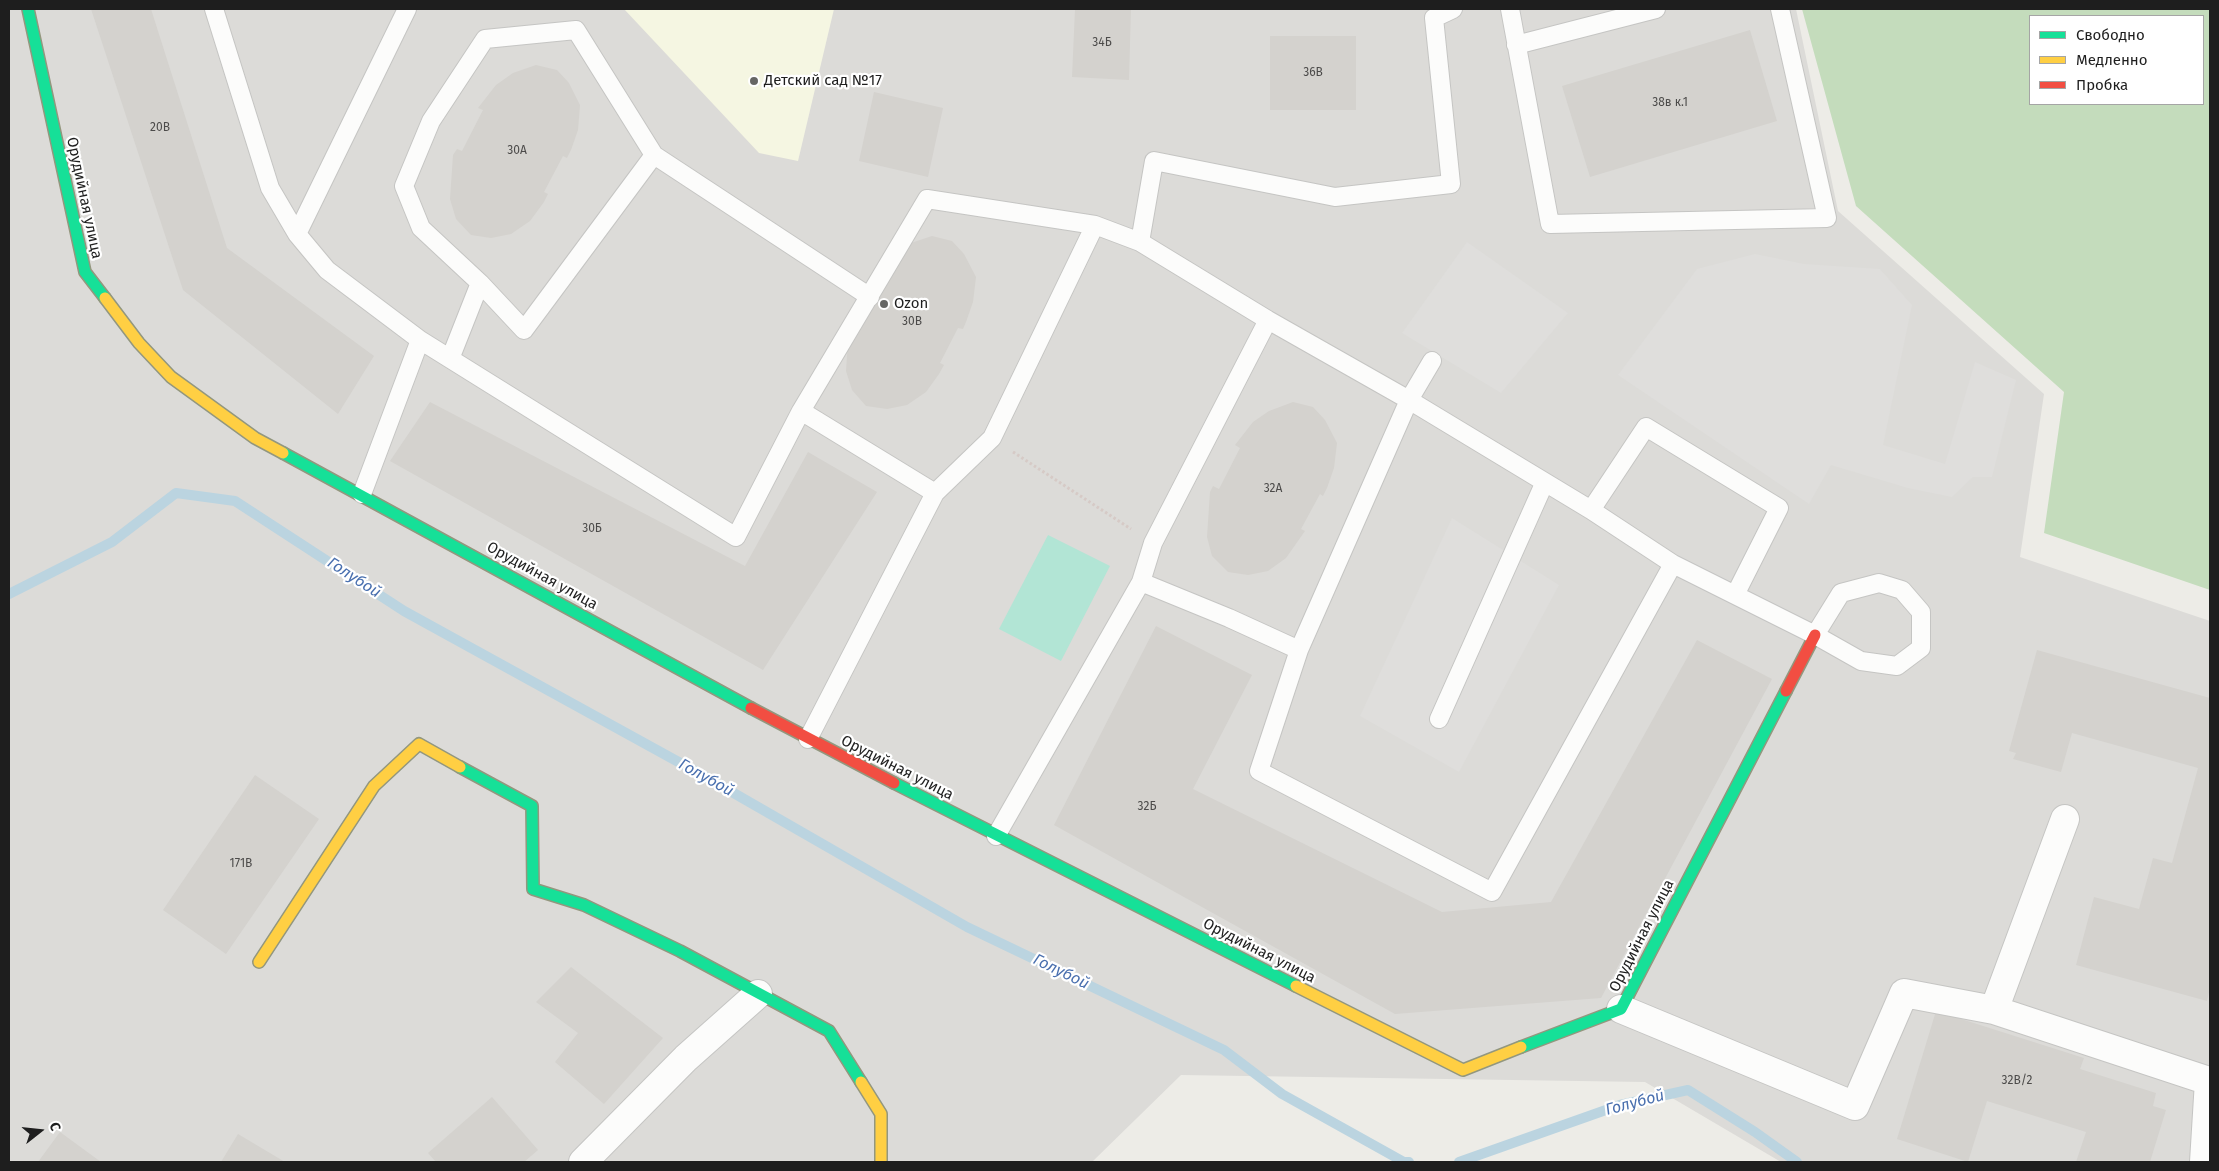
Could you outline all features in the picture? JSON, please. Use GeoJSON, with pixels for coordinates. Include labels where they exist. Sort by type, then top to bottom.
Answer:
{"type":"FeatureCollection","features":[{"type":"Feature","properties":{"kind":"street","name":"Орудийная улица"},"geometry":{"type":"LineString","coordinates":[[28,9],[85,272],[139,343],[170,377],[256,438],[362,494],[808,739],[996,836],[1463,1070],[1621,1009],[1815,635]]}},
{"type":"Feature","properties":{"kind":"street"},"geometry":{"type":"LineString","coordinates":[[259,962],[374,786],[418,744],[532,806],[533,888],[584,905],[680,951],[829,1031],[881,1114],[881,1162]]}},
{"type":"Feature","properties":{"kind":"street"},"geometry":{"type":"LineString","coordinates":[[1994,1010],[2065,819]]}},
{"type":"Feature","properties":{"kind":"street"},"geometry":{"type":"LineString","coordinates":[[1621,1009],[1856,1106],[1904,993],[1994,1010],[2208,1081],[2204,1162]]}},
{"type":"Feature","properties":{"kind":"street"},"geometry":{"type":"LineString","coordinates":[[583,1162],[686,1058],[758,994]]}},
{"type":"Feature","properties":{"kind":"lane"},"geometry":{"type":"LineString","coordinates":[[214,9],[270,188],[297,234],[327,270],[420,340],[736,537],[801,411],[927,199],[1095,225],[1140,242],[1268,320],[1409,400],[1544,484],[1591,510],[1673,564],[1815,635],[1860,661],[1897,666],[1921,648],[1921,612],[1902,590],[1879,583],[1841,593],[1815,635]]}},
{"type":"Feature","properties":{"kind":"lane"},"geometry":{"type":"LineString","coordinates":[[297,234],[407,9]]}},
{"type":"Feature","properties":{"kind":"lane"},"geometry":{"type":"LineString","coordinates":[[1140,242],[1154,161],[1335,197],[1451,184],[1434,18],[1453,9]]}},
{"type":"Feature","properties":{"kind":"lane"},"geometry":{"type":"LineString","coordinates":[[1510,9],[1550,224],[1826,218],[1780,9]]}},
{"type":"Feature","properties":{"kind":"lane"},"geometry":{"type":"LineString","coordinates":[[1516,45],[1656,9]]}},
{"type":"Feature","properties":{"kind":"lane"},"geometry":{"type":"LineString","coordinates":[[654,155],[524,330],[480,283],[421,228],[404,186],[431,120],[485,39],[576,30],[654,155],[870,297]]}},
{"type":"Feature","properties":{"kind":"lane"},"geometry":{"type":"LineString","coordinates":[[808,739],[935,493],[992,438],[1095,225]]}},
{"type":"Feature","properties":{"kind":"lane"},"geometry":{"type":"LineString","coordinates":[[450,359],[480,283]]}},
{"type":"Feature","properties":{"kind":"lane"},"geometry":{"type":"LineString","coordinates":[[996,836],[1141,582],[1153,543],[1268,320]]}},
{"type":"Feature","properties":{"kind":"lane"},"geometry":{"type":"LineString","coordinates":[[362,494],[420,340]]}},
{"type":"Feature","properties":{"kind":"lane"},"geometry":{"type":"LineString","coordinates":[[1432,361],[1409,400],[1299,650],[1259,771],[1492,892],[1673,564]]}},
{"type":"Feature","properties":{"kind":"lane"},"geometry":{"type":"LineString","coordinates":[[801,411],[935,493]]}},
{"type":"Feature","properties":{"kind":"lane"},"geometry":{"type":"LineString","coordinates":[[1591,510],[1646,427],[1779,508],[1735,595]]}},
{"type":"Feature","properties":{"kind":"lane"},"geometry":{"type":"LineString","coordinates":[[1439,719],[1544,484]]}},
{"type":"Feature","properties":{"kind":"lane"},"geometry":{"type":"LineString","coordinates":[[1141,582],[1229,618],[1299,650]]}},
{"type":"Feature","properties":{"kind":"path"},"geometry":{"type":"LineString","coordinates":[[992,438],[1153,543]]}},
{"type":"Feature","properties":{"kind":"shaded area"},"geometry":{"type":"Polygon","coordinates":[[[9,9],[1796,9],[1838,211],[2044,394],[2020,557],[2210,621],[2210,1162],[1781,1162],[1645,1082],[1181,1075],[1092,1162],[9,1162],[9,9]]]}},
{"type":"Feature","properties":{"kind":"shaded area","name":"Детский сад №17"},"geometry":{"type":"Polygon","coordinates":[[[624,9],[834,9],[798,161],[759,153],[624,9]]]}},
{"type":"Feature","properties":{"kind":"shaded area"},"geometry":{"type":"Polygon","coordinates":[[[1467,242],[1568,313],[1501,393],[1402,333],[1467,242]]]}},
{"type":"Feature","properties":{"kind":"shaded area"},"geometry":{"type":"Polygon","coordinates":[[[1755,254],[1804,264],[1880,269],[1912,305],[1883,445],[1945,464],[1975,362],[2016,380],[1992,477],[1973,477],[1952,497],[1908,488],[1831,465],[1809,504],[1618,375],[1697,269],[1755,254]]]}},
{"type":"Feature","properties":{"kind":"shaded area"},"geometry":{"type":"Polygon","coordinates":[[[1452,518],[1559,585],[1459,772],[1360,716],[1452,518]]]}},
{"type":"Feature","properties":{"kind":"green space"},"geometry":{"type":"Polygon","coordinates":[[[1802,9],[2210,9],[2210,590],[2044,533],[2064,392],[1856,206],[1802,9]]]}},
{"type":"Feature","properties":{"kind":"green space"},"geometry":{"type":"Polygon","coordinates":[[[1048,535],[1110,566],[1061,661],[999,629],[1048,535]]]}},
{"type":"Feature","properties":{"kind":"building"},"geometry":{"type":"Polygon","coordinates":[[[91,9],[151,9],[227,248],[374,356],[338,414],[183,290],[91,9]]]}},
{"type":"Feature","properties":{"kind":"building"},"geometry":{"type":"Polygon","coordinates":[[[1075,9],[1131,9],[1129,80],[1072,77],[1075,9]]]}},
{"type":"Feature","properties":{"kind":"building"},"geometry":{"type":"Polygon","coordinates":[[[1750,30],[1777,121],[1590,177],[1562,86],[1750,30]]]}},
{"type":"Feature","properties":{"kind":"building"},"geometry":{"type":"Polygon","coordinates":[[[1270,36],[1356,36],[1356,110],[1270,110],[1270,36]]]}},
{"type":"Feature","properties":{"kind":"building"},"geometry":{"type":"Polygon","coordinates":[[[536,65],[557,70],[569,83],[580,105],[578,130],[571,150],[567,158],[563,156],[544,192],[548,194],[544,202],[530,221],[511,234],[491,238],[471,235],[456,219],[450,199],[453,155],[457,149],[462,151],[483,110],[478,108],[496,85],[513,73],[536,65]]]}},
{"type":"Feature","properties":{"kind":"building"},"geometry":{"type":"Polygon","coordinates":[[[874,92],[943,108],[928,177],[859,161],[874,92]]]}},
{"type":"Feature","properties":{"kind":"building"},"geometry":{"type":"Polygon","coordinates":[[[932,236],[952,241],[964,254],[976,277],[973,302],[966,322],[963,329],[958,328],[940,363],[944,365],[926,392],[907,405],[887,409],[866,406],[852,390],[846,371],[849,326],[908,244],[932,236]]]}},
{"type":"Feature","properties":{"kind":"building"},"geometry":{"type":"Polygon","coordinates":[[[430,402],[745,566],[808,452],[877,492],[763,670],[390,461],[430,402]]]}},
{"type":"Feature","properties":{"kind":"building"},"geometry":{"type":"Polygon","coordinates":[[[1293,402],[1313,407],[1325,420],[1337,443],[1334,468],[1327,488],[1323,496],[1320,494],[1301,529],[1305,531],[1286,558],[1268,571],[1248,575],[1228,572],[1212,556],[1207,537],[1210,492],[1213,486],[1219,489],[1240,448],[1235,445],[1253,422],[1269,411],[1293,402]]]}},
{"type":"Feature","properties":{"kind":"building"},"geometry":{"type":"Polygon","coordinates":[[[1156,626],[1252,675],[1193,789],[1442,912],[1551,902],[1697,640],[1772,679],[1601,998],[1395,1014],[1054,825],[1156,626]]]}},
{"type":"Feature","properties":{"kind":"building"},"geometry":{"type":"Polygon","coordinates":[[[2037,650],[2210,698],[2210,988],[2207,1001],[2076,965],[2094,897],[2139,909],[2153,858],[2172,863],[2198,768],[2072,733],[2061,772],[2013,759],[2016,753],[2009,751],[2037,650]]]}},
{"type":"Feature","properties":{"kind":"building"},"geometry":{"type":"Polygon","coordinates":[[[255,775],[319,819],[226,954],[163,910],[255,775]]]}},
{"type":"Feature","properties":{"kind":"building"},"geometry":{"type":"Polygon","coordinates":[[[571,967],[663,1038],[604,1104],[555,1062],[578,1033],[536,1002],[571,967]]]}},
{"type":"Feature","properties":{"kind":"building"},"geometry":{"type":"Polygon","coordinates":[[[1936,1011],[2084,1058],[2080,1069],[2156,1093],[2153,1106],[2166,1110],[2150,1162],[2076,1162],[2086,1132],[1987,1101],[1968,1162],[1897,1139],[1936,1011]]]}},
{"type":"Feature","properties":{"kind":"building"},"geometry":{"type":"Polygon","coordinates":[[[492,1097],[538,1150],[524,1162],[436,1162],[428,1153],[492,1097]]]}},
{"type":"Feature","properties":{"kind":"building"},"geometry":{"type":"Polygon","coordinates":[[[60,1132],[101,1162],[38,1162],[60,1132]]]}},
{"type":"Feature","properties":{"kind":"building"},"geometry":{"type":"Polygon","coordinates":[[[238,1134],[285,1162],[221,1162],[238,1134]]]}},
{"type":"Feature","properties":{"kind":"waterway","name":"Голубой"},"geometry":{"type":"LineString","coordinates":[[9,594],[112,542],[176,493],[235,501],[404,611],[704,776],[967,927],[1224,1050],[1282,1094],[1404,1162],[1409,1162]]}},
{"type":"Feature","properties":{"kind":"waterway","name":"Голубой"},"geometry":{"type":"LineString","coordinates":[[1459,1162],[1620,1105],[1688,1090],[1755,1132],[1797,1162]]}},
{"type":"Feature","properties":{"kind":"traffic: fast"},"geometry":{"type":"LineString","coordinates":[[28,9],[85,272],[105,298]]}},
{"type":"Feature","properties":{"kind":"traffic: fast"},"geometry":{"type":"LineString","coordinates":[[283,453],[751,708]]}},
{"type":"Feature","properties":{"kind":"traffic: fast"},"geometry":{"type":"LineString","coordinates":[[1521,1047],[1621,1009],[1786,691]]}},
{"type":"Feature","properties":{"kind":"traffic: fast"},"geometry":{"type":"LineString","coordinates":[[460,767],[532,806],[533,889],[584,905],[680,951],[829,1031],[861,1082]]}},
{"type":"Feature","properties":{"kind":"traffic: fast"},"geometry":{"type":"LineString","coordinates":[[894,783],[1296,986]]}},
{"type":"Feature","properties":{"kind":"traffic: slow"},"geometry":{"type":"LineString","coordinates":[[105,298],[139,343],[171,377],[255,438],[283,453]]}},
{"type":"Feature","properties":{"kind":"traffic: slow"},"geometry":{"type":"LineString","coordinates":[[259,962],[374,786],[419,744],[460,767]]}},
{"type":"Feature","properties":{"kind":"traffic: slow"},"geometry":{"type":"LineString","coordinates":[[1296,986],[1463,1070],[1521,1047]]}},
{"type":"Feature","properties":{"kind":"traffic: slow"},"geometry":{"type":"LineString","coordinates":[[861,1082],[881,1114],[881,1162]]}},
{"type":"Feature","properties":{"kind":"traffic: jam"},"geometry":{"type":"LineString","coordinates":[[1786,691],[1815,635]]}},
{"type":"Feature","properties":{"kind":"traffic: jam"},"geometry":{"type":"LineString","coordinates":[[751,708],[894,783]]}},
{"type":"Feature","properties":{"kind":"place","name":"Детский сад №17"},"geometry":{"type":"Point","coordinates":[754,81]}},
{"type":"Feature","properties":{"kind":"place","name":"Ozon"},"geometry":{"type":"Point","coordinates":[884,304]}}]}
